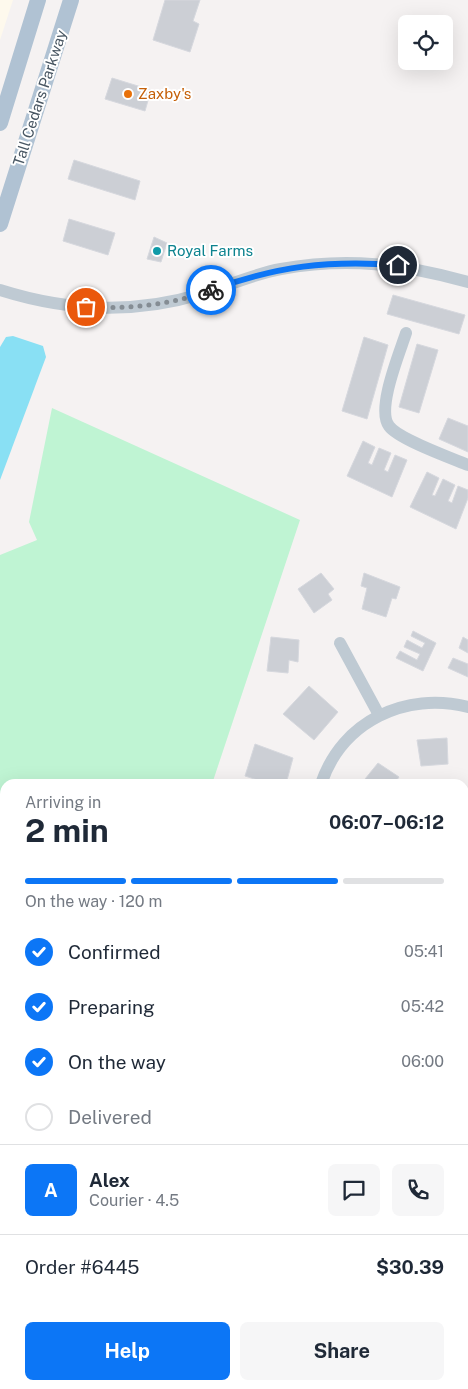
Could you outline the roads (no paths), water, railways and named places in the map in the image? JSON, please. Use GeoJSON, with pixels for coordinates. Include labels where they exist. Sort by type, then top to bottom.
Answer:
{"type":"FeatureCollection","features":[{"type":"Feature","properties":{"kind":"main road","name":"Tall Cedars Parkway"},"geometry":{"type":"LineString","coordinates":[[0,123],[38,0]]}},
{"type":"Feature","properties":{"kind":"main road","name":"Tall Cedars Parkway"},"geometry":{"type":"LineString","coordinates":[[0,224],[71,0]]}},
{"type":"Feature","properties":{"kind":"street"},"geometry":{"type":"LineString","coordinates":[[0,290],[72,307],[131,307],[171,302],[280,269],[338,262],[398,265],[468,282]]}},
{"type":"Feature","properties":{"kind":"street"},"geometry":{"type":"LineString","coordinates":[[406,333],[385,407],[386,421],[397,433],[468,465]]}},
{"type":"Feature","properties":{"kind":"street"},"geometry":{"type":"LineString","coordinates":[[340,642],[378,715]]}},
{"type":"Feature","properties":{"kind":"street"},"geometry":{"type":"LineString","coordinates":[[323,779],[332,759],[342,746],[353,734],[378,715],[394,708],[423,702],[453,703],[468,707]]}},
{"type":"Feature","properties":{"kind":"water"},"geometry":{"type":"Polygon","coordinates":[[[13,336],[43,346],[46,357],[0,480],[0,347],[6,337],[13,336]]]}},
{"type":"Feature","properties":{"kind":"place","name":"Zaxby's"},"geometry":{"type":"Point","coordinates":[128,94]}},
{"type":"Feature","properties":{"kind":"place","name":"Royal Farms"},"geometry":{"type":"Point","coordinates":[157,251]}}]}
